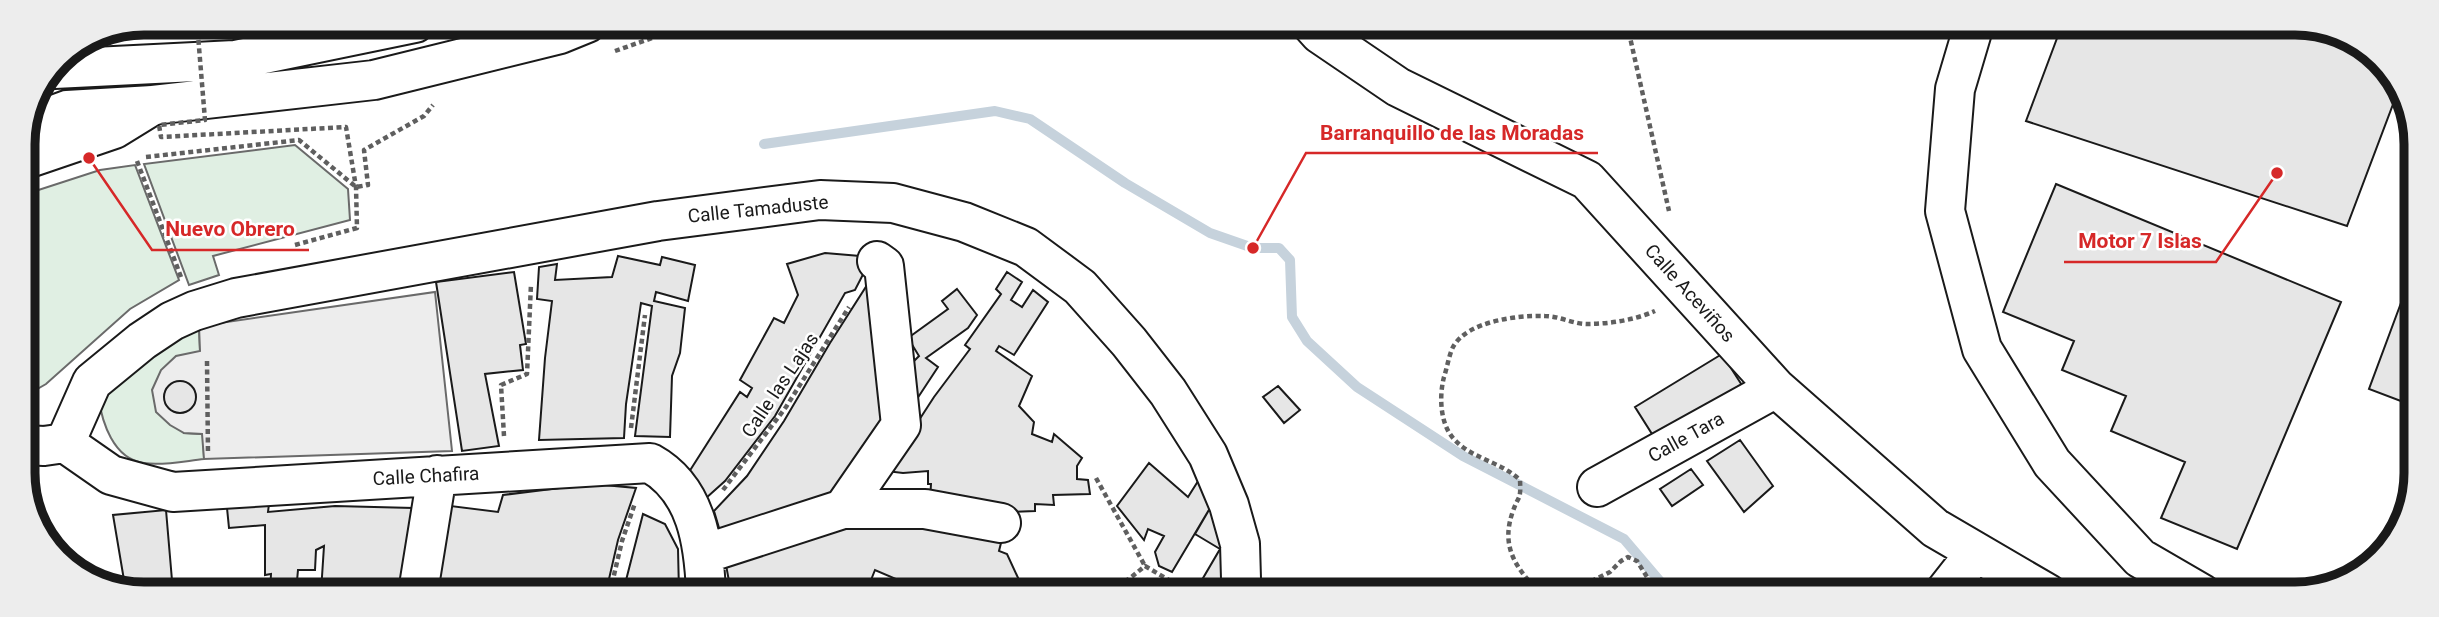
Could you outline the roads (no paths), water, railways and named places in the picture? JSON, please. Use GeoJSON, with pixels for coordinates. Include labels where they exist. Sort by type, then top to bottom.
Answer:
{"type":"FeatureCollection","features":[{"type":"Feature","properties":{"kind":"main road"},"geometry":{"type":"LineString","coordinates":[[66,68],[235,60],[357,35]]}},
{"type":"Feature","properties":{"kind":"main road"},"geometry":{"type":"LineString","coordinates":[[38,121],[67,110],[153,105],[374,80],[556,35]]}},
{"type":"Feature","properties":{"kind":"main road","name":"Calle Aceviños"},"geometry":{"type":"LineString","coordinates":[[1321,35],[1398,87],[1587,180],[1776,388],[1935,528],[2027,582]]}},
{"type":"Feature","properties":{"kind":"main road"},"geometry":{"type":"LineString","coordinates":[[1971,35],[1955,89],[1945,211],[1982,349],[2052,463],[2140,558],[2181,582]]}},
{"type":"Feature","properties":{"kind":"main road"},"geometry":{"type":"LineString","coordinates":[[35,156],[114,129],[153,105]]}},
{"type":"Feature","properties":{"kind":"main road","name":"Calle Tamaduste"},"geometry":{"type":"LineString","coordinates":[[65,443],[92,382],[142,341],[172,321],[236,298],[658,221],[820,200],[893,203],[964,222],[1026,247],[1080,287],[1129,342],[1168,392],[1208,455],[1229,505],[1240,544],[1239,582]]}},
{"type":"Feature","properties":{"kind":"main road"},"geometry":{"type":"LineString","coordinates":[[843,509],[901,425],[884,266],[877,261]]}},
{"type":"Feature","properties":{"kind":"main road","name":"Calle Tara"},"geometry":{"type":"LineString","coordinates":[[1597,487],[1776,388]]}},
{"type":"Feature","properties":{"kind":"main road"},"geometry":{"type":"LineString","coordinates":[[35,444],[65,443]]}},
{"type":"Feature","properties":{"kind":"main road","name":"Calle Chafira"},"geometry":{"type":"LineString","coordinates":[[65,443],[111,475],[173,492],[638,463],[666,472],[676,483],[694,517],[704,554]]}},
{"type":"Feature","properties":{"kind":"main road"},"geometry":{"type":"LineString","coordinates":[[420,582],[437,475]]}},
{"type":"Feature","properties":{"kind":"main road"},"geometry":{"type":"LineString","coordinates":[[705,582],[704,554],[843,509],[925,509],[1001,523]]}},
{"type":"Feature","properties":{"kind":"main road"},"geometry":{"type":"LineString","coordinates":[[1952,582],[1976,552]]}},
{"type":"Feature","properties":{"kind":"waterway"},"geometry":{"type":"LineString","coordinates":[[764,144],[995,111],[1030,119],[1125,183],[1210,233],[1253,248],[1279,248],[1290,260],[1292,317],[1307,341],[1357,387],[1463,456],[1624,539],[1661,582]]}},
{"type":"Feature","properties":{"kind":"place","name":"Nuevo Obrero"},"geometry":{"type":"Point","coordinates":[89,158]}},
{"type":"Feature","properties":{"kind":"place","name":"Motor 7 Islas"},"geometry":{"type":"Point","coordinates":[2277,173]}},
{"type":"Feature","properties":{"kind":"place","name":"Barranquillo de las Moradas"},"geometry":{"type":"Point","coordinates":[1253,248]}}]}
